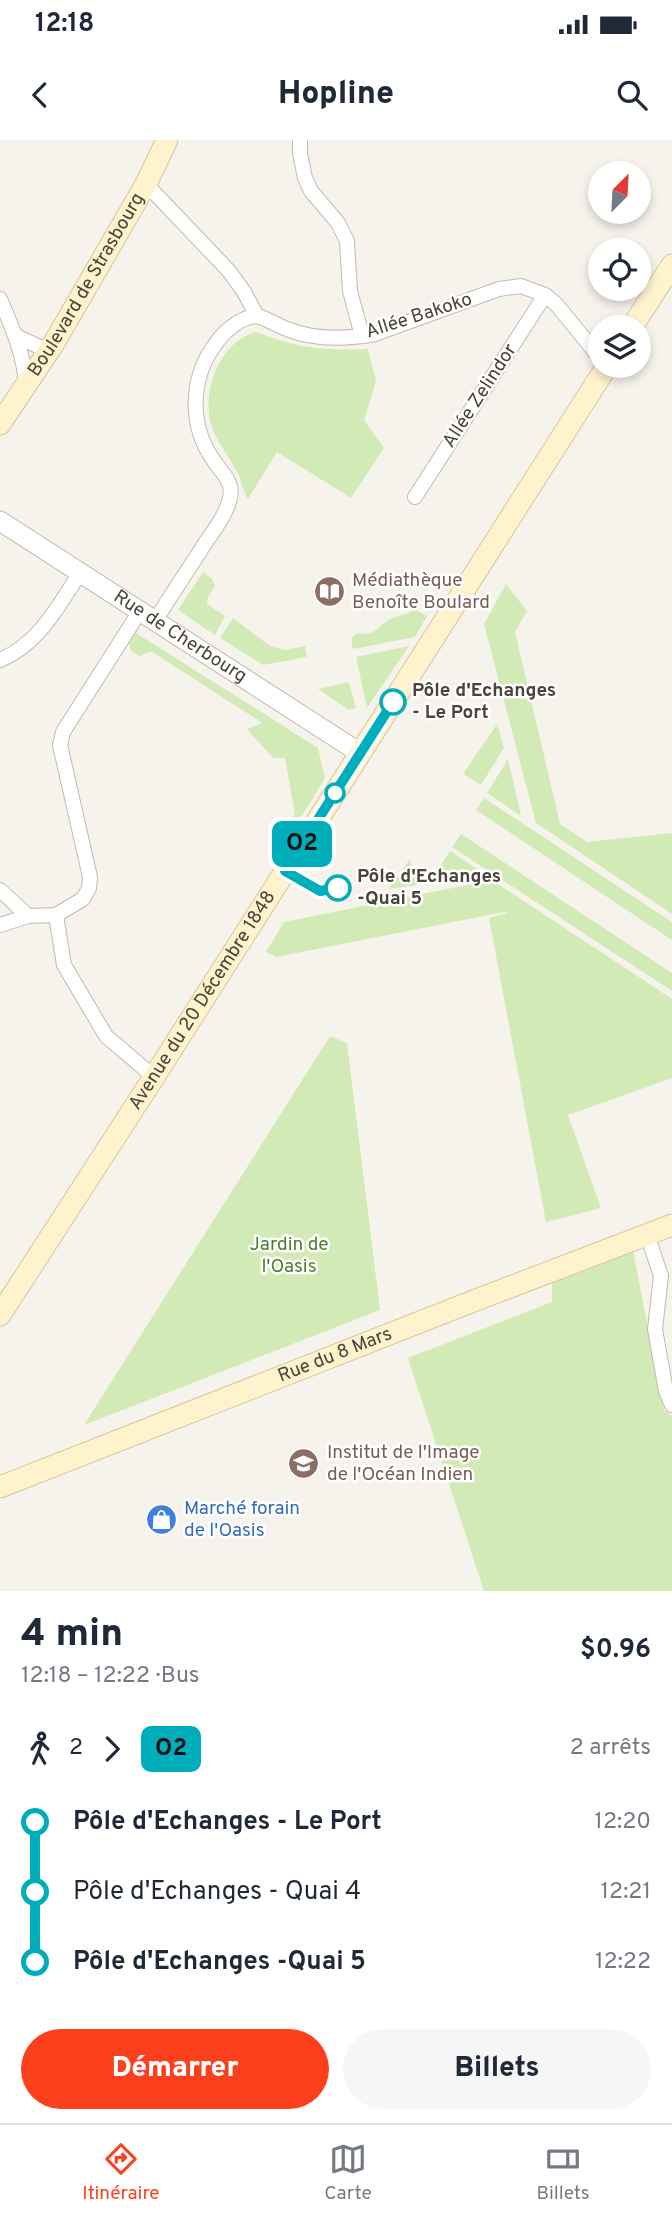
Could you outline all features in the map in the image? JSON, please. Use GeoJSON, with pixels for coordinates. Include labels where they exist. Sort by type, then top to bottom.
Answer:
{"type":"FeatureCollection","features":[{"type":"Feature","properties":{"kind":"main road","name":"Boulevard de Strasbourg"},"geometry":{"type":"LineString","coordinates":[[0,424],[54,343],[146,184],[167,140]]}},
{"type":"Feature","properties":{"kind":"main road"},"geometry":{"type":"LineString","coordinates":[[640,315],[672,265]]}},
{"type":"Feature","properties":{"kind":"main road","name":"Avenue du 20 Décembre 1848"},"geometry":{"type":"LineString","coordinates":[[0,1315],[155,1077],[599,378]]}},
{"type":"Feature","properties":{"kind":"main road","name":"Rue du 8 Mars"},"geometry":{"type":"LineString","coordinates":[[0,1487],[672,1226]]}},
{"type":"Feature","properties":{"kind":"street"},"geometry":{"type":"LineString","coordinates":[[300,140],[305,178],[311,191],[338,223],[347,242],[349,291],[362,336]]}},
{"type":"Feature","properties":{"kind":"street"},"geometry":{"type":"LineString","coordinates":[[0,925],[28,916],[55,915],[83,899],[89,888],[90,877],[60,745],[63,732],[222,517],[230,499],[229,481],[214,461],[199,431],[195,411],[196,390],[204,364],[216,343],[239,323],[257,316],[229,271],[146,184]]}},
{"type":"Feature","properties":{"kind":"street","name":"Allée Bakoko"},"geometry":{"type":"LineString","coordinates":[[257,316],[304,335],[362,336],[375,334],[499,289],[521,286],[545,295]]}},
{"type":"Feature","properties":{"kind":"street"},"geometry":{"type":"LineString","coordinates":[[545,295],[556,304],[588,343]]}},
{"type":"Feature","properties":{"kind":"street","name":"Allée Zelindor"},"geometry":{"type":"LineString","coordinates":[[415,496],[545,295]]}},
{"type":"Feature","properties":{"kind":"street"},"geometry":{"type":"LineString","coordinates":[[0,299],[16,337],[25,369],[26,384]]}},
{"type":"Feature","properties":{"kind":"street"},"geometry":{"type":"LineString","coordinates":[[16,337],[41,348],[54,343]]}},
{"type":"Feature","properties":{"kind":"street","name":"Rue de Cherbourg"},"geometry":{"type":"LineString","coordinates":[[0,521],[360,753]]}},
{"type":"Feature","properties":{"kind":"street"},"geometry":{"type":"LineString","coordinates":[[0,660],[13,655],[30,642],[80,573]]}},
{"type":"Feature","properties":{"kind":"street"},"geometry":{"type":"LineString","coordinates":[[0,890],[28,916]]}},
{"type":"Feature","properties":{"kind":"street"},"geometry":{"type":"LineString","coordinates":[[55,915],[64,965],[106,1036],[155,1077]]}},
{"type":"Feature","properties":{"kind":"street"},"geometry":{"type":"LineString","coordinates":[[647,1234],[661,1276],[655,1329],[666,1391],[672,1405]]}},
{"type":"Feature","properties":{"kind":"green space"},"geometry":{"type":"Polygon","coordinates":[[[256,332],[310,347],[368,349],[376,381],[364,420],[384,448],[351,498],[277,452],[248,499],[238,474],[214,431],[209,415],[209,403],[213,377],[226,353],[244,337],[256,332]]]}},
{"type":"Feature","properties":{"kind":"green space"},"geometry":{"type":"Polygon","coordinates":[[[203,572],[212,579],[215,586],[207,604],[225,616],[215,635],[178,610],[203,572]]]}},
{"type":"Feature","properties":{"kind":"green space"},"geometry":{"type":"Polygon","coordinates":[[[506,584],[527,611],[515,632],[560,824],[587,842],[672,833],[672,914],[536,823],[484,624],[506,584]]]}},
{"type":"Feature","properties":{"kind":"green space"},"geometry":{"type":"Polygon","coordinates":[[[414,609],[427,616],[415,637],[353,649],[351,639],[357,633],[373,632],[388,621],[414,609]]]}},
{"type":"Feature","properties":{"kind":"green space"},"geometry":{"type":"Polygon","coordinates":[[[233,618],[270,646],[285,650],[305,646],[307,657],[263,665],[220,638],[233,618]]]}},
{"type":"Feature","properties":{"kind":"green space"},"geometry":{"type":"Polygon","coordinates":[[[136,633],[318,748],[325,778],[289,837],[282,827],[295,814],[285,758],[273,758],[247,729],[262,723],[151,651],[140,656],[131,651],[129,643],[136,633]]]}},
{"type":"Feature","properties":{"kind":"green space"},"geometry":{"type":"Polygon","coordinates":[[[409,646],[367,708],[356,657],[409,646]]]}},
{"type":"Feature","properties":{"kind":"green space"},"geometry":{"type":"Polygon","coordinates":[[[349,682],[356,708],[349,710],[318,689],[349,682]]]}},
{"type":"Feature","properties":{"kind":"green space"},"geometry":{"type":"Polygon","coordinates":[[[497,724],[504,748],[481,785],[463,774],[497,724]]]}},
{"type":"Feature","properties":{"kind":"green space"},"geometry":{"type":"Polygon","coordinates":[[[508,759],[521,816],[487,793],[508,759]]]}},
{"type":"Feature","properties":{"kind":"green space"},"geometry":{"type":"Polygon","coordinates":[[[484,798],[672,922],[672,940],[476,810],[484,798]]]}},
{"type":"Feature","properties":{"kind":"green space"},"geometry":{"type":"Polygon","coordinates":[[[461,834],[672,973],[672,991],[452,847],[461,834]]]}},
{"type":"Feature","properties":{"kind":"green space"},"geometry":{"type":"Polygon","coordinates":[[[450,851],[483,873],[429,883],[450,851]]]}},
{"type":"Feature","properties":{"kind":"green space"},"geometry":{"type":"Polygon","coordinates":[[[410,859],[417,885],[389,889],[410,859]]]}},
{"type":"Feature","properties":{"kind":"green space"},"geometry":{"type":"Polygon","coordinates":[[[492,880],[672,999],[672,1078],[568,1115],[601,1208],[546,1222],[489,918],[508,913],[276,957],[266,952],[284,922],[492,880]]]}},
{"type":"Feature","properties":{"kind":"green space","name":"Jardin de l'Oasis"},"geometry":{"type":"Polygon","coordinates":[[[330,1036],[347,1043],[380,1310],[84,1425],[330,1036]]]}},
{"type":"Feature","properties":{"kind":"green space"},"geometry":{"type":"Polygon","coordinates":[[[633,1251],[664,1410],[672,1416],[672,1591],[484,1591],[408,1358],[552,1302],[552,1283],[633,1251]]]}},
{"type":"Feature","properties":{"kind":"bus line","name":"O2"},"geometry":{"type":"LineString","coordinates":[[338,888],[320,891],[285,871],[393,702]]}},
{"type":"Feature","properties":{"kind":"place","name":"Médiathèque Benoîte Boulard"},"geometry":{"type":"Point","coordinates":[329,592]}},
{"type":"Feature","properties":{"kind":"place","name":"Pôle d'Echanges - Le Port"},"geometry":{"type":"Point","coordinates":[393,702]}},
{"type":"Feature","properties":{"kind":"place","name":"Pôle d'Echanges -Quai 5"},"geometry":{"type":"Point","coordinates":[338,888]}},
{"type":"Feature","properties":{"kind":"place","name":"Institut de l'Image de l'Océan Indien"},"geometry":{"type":"Point","coordinates":[304,1464]}},
{"type":"Feature","properties":{"kind":"place","name":"Marché forain de l'Oasis"},"geometry":{"type":"Point","coordinates":[161,1520]}}]}
